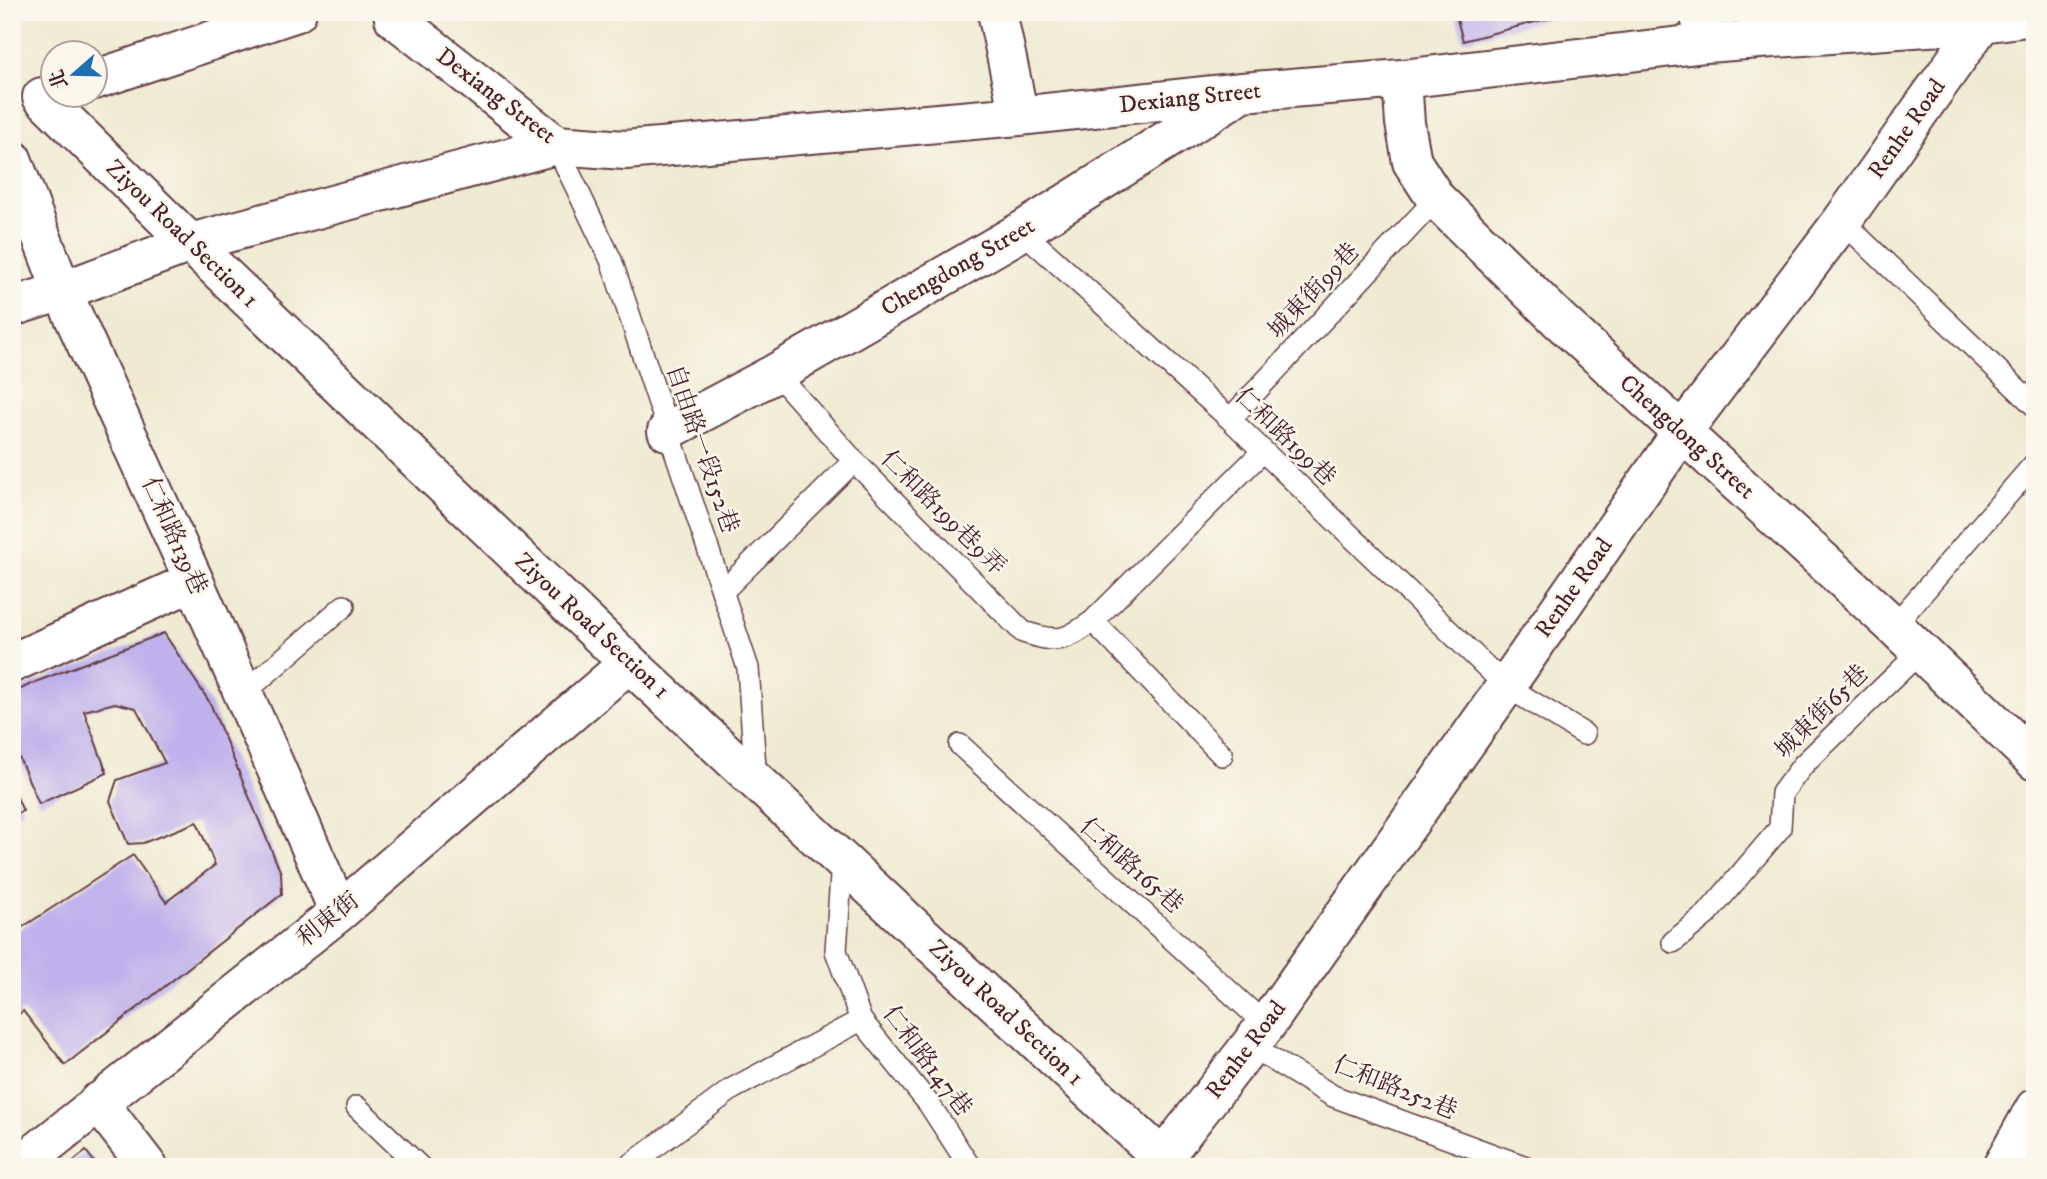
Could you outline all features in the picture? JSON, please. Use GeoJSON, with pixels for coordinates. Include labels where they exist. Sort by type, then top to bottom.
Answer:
{"type":"FeatureCollection","features":[{"type":"Feature","properties":{"kind":"street"},"geometry":{"type":"LineString","coordinates":[[108,75],[297,12]]}},
{"type":"Feature","properties":{"kind":"street","name":"Dexiang Street"},"geometry":{"type":"LineString","coordinates":[[393,12],[394,18],[556,145],[625,150],[1402,79],[1703,28],[2035,16]]}},
{"type":"Feature","properties":{"kind":"street"},"geometry":{"type":"LineString","coordinates":[[997,12],[1019,116]]}},
{"type":"Feature","properties":{"kind":"street","name":"Renhe Road"},"geometry":{"type":"LineString","coordinates":[[1162,1164],[1258,1036],[1682,432],[1842,221],[1990,18]]}},
{"type":"Feature","properties":{"kind":"street","name":"Chengdong Street"},"geometry":{"type":"LineString","coordinates":[[1402,79],[1405,124],[1412,162],[1436,199],[1559,320],[1907,639],[2035,761]]}},
{"type":"Feature","properties":{"kind":"street","name":"Chengdong Street"},"geometry":{"type":"LineString","coordinates":[[667,431],[776,373],[1022,231],[1242,92]]}},
{"type":"Feature","properties":{"kind":"street","name":"Ziyou Road Section 1"},"geometry":{"type":"LineString","coordinates":[[36,99],[629,663],[842,860],[1162,1164]]}},
{"type":"Feature","properties":{"kind":"street"},"geometry":{"type":"LineString","coordinates":[[12,306],[62,291],[190,243],[556,145]]}},
{"type":"Feature","properties":{"kind":"street","name":"仁和路139巷"},"geometry":{"type":"LineString","coordinates":[[12,159],[62,291],[340,912]]}},
{"type":"Feature","properties":{"kind":"street"},"geometry":{"type":"LineString","coordinates":[[12,663],[194,581]]}},
{"type":"Feature","properties":{"kind":"street","name":"利東街"},"geometry":{"type":"LineString","coordinates":[[18,1167],[340,912],[629,663]]}},
{"type":"Feature","properties":{"kind":"street"},"geometry":{"type":"LineString","coordinates":[[98,1102],[148,1167]]}},
{"type":"Feature","properties":{"kind":"street"},"geometry":{"type":"LineString","coordinates":[[2002,1167],[2035,1108]]}},
{"type":"Feature","properties":{"kind":"lane","name":"自由路一段152巷"},"geometry":{"type":"LineString","coordinates":[[556,145],[611,260],[748,668],[756,781]]}},
{"type":"Feature","properties":{"kind":"lane","name":"城東街99巷"},"geometry":{"type":"LineString","coordinates":[[1230,419],[1436,199]]}},
{"type":"Feature","properties":{"kind":"lane"},"geometry":{"type":"LineString","coordinates":[[1842,221],[2035,406]]}},
{"type":"Feature","properties":{"kind":"lane","name":"仁和路199巷"},"geometry":{"type":"LineString","coordinates":[[1022,231],[1230,419],[1506,686],[1584,734]]}},
{"type":"Feature","properties":{"kind":"lane","name":"仁和路199巷9弄"},"geometry":{"type":"LineString","coordinates":[[776,373],[854,461],[1023,632],[1045,639],[1069,638],[1093,621],[1262,452]]}},
{"type":"Feature","properties":{"kind":"lane"},"geometry":{"type":"LineString","coordinates":[[723,591],[854,461]]}},
{"type":"Feature","properties":{"kind":"lane","name":"城東街65巷"},"geometry":{"type":"LineString","coordinates":[[1673,942],[1707,914],[1780,828],[1782,793],[1802,765],[1907,639],[2035,463]]}},
{"type":"Feature","properties":{"kind":"lane"},"geometry":{"type":"LineString","coordinates":[[244,693],[344,606]]}},
{"type":"Feature","properties":{"kind":"lane"},"geometry":{"type":"LineString","coordinates":[[1093,621],[1222,755]]}},
{"type":"Feature","properties":{"kind":"lane","name":"仁和路165巷"},"geometry":{"type":"LineString","coordinates":[[960,745],[1258,1036]]}},
{"type":"Feature","properties":{"kind":"lane","name":"仁和路147巷"},"geometry":{"type":"LineString","coordinates":[[842,860],[836,951],[861,1020],[929,1104],[971,1167]]}},
{"type":"Feature","properties":{"kind":"lane"},"geometry":{"type":"LineString","coordinates":[[628,1167],[732,1089],[861,1020]]}},
{"type":"Feature","properties":{"kind":"lane","name":"仁和路252巷"},"geometry":{"type":"LineString","coordinates":[[1258,1036],[1333,1096],[1526,1167]]}},
{"type":"Feature","properties":{"kind":"lane"},"geometry":{"type":"LineString","coordinates":[[357,1107],[420,1167]]}},
{"type":"Feature","properties":{"kind":"building"},"geometry":{"type":"Polygon","coordinates":[[[1455,12],[1553,12],[1554,17],[1463,41],[1455,12]]]}},
{"type":"Feature","properties":{"kind":"building"},"geometry":{"type":"Polygon","coordinates":[[[164,633],[210,703],[281,873],[282,894],[65,1065],[23,1011],[12,1019],[12,934],[133,855],[166,902],[215,865],[197,822],[143,843],[128,844],[110,801],[117,780],[165,763],[136,708],[115,703],[84,711],[107,773],[39,804],[17,753],[12,755],[12,693],[164,633]]]}},
{"type":"Feature","properties":{"kind":"building"},"geometry":{"type":"Polygon","coordinates":[[[12,786],[23,811],[12,815],[12,786]]]}},
{"type":"Feature","properties":{"kind":"building"},"geometry":{"type":"Polygon","coordinates":[[[86,1151],[98,1167],[66,1167],[86,1151]]]}}]}
